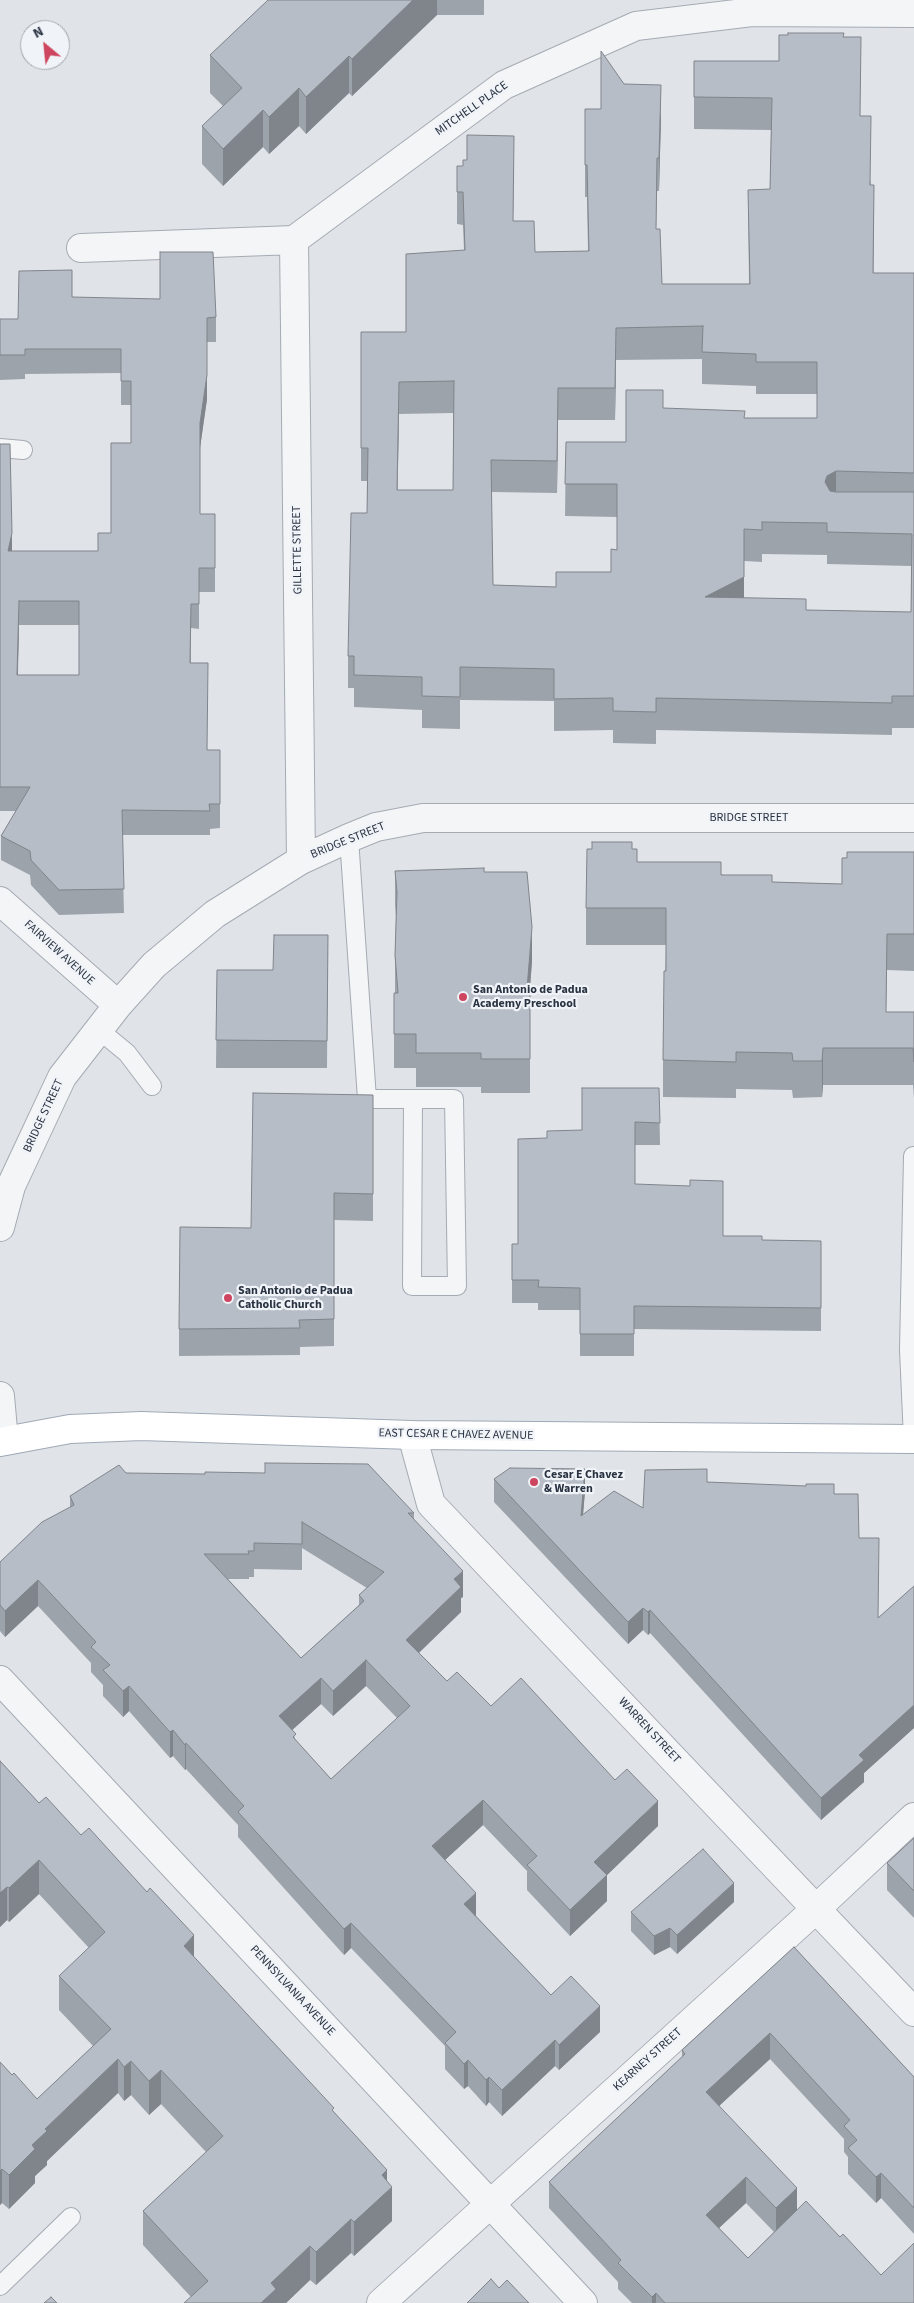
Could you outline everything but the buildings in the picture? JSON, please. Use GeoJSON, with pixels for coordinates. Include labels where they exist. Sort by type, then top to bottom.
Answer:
{"type":"FeatureCollection","features":[{"type":"Feature","properties":{"kind":"main road","name":"EAST CESAR E CHAVEZ AVENUE"},"geometry":{"type":"LineString","coordinates":[[2,1442],[70,1429],[141,1426],[412,1435],[913,1439]]}},
{"type":"Feature","properties":{"kind":"street","name":"MITCHELL PLACE"},"geometry":{"type":"LineString","coordinates":[[294,240],[504,85],[636,26],[752,12],[914,13]]}},
{"type":"Feature","properties":{"kind":"street"},"geometry":{"type":"LineString","coordinates":[[81,248],[294,240]]}},
{"type":"Feature","properties":{"kind":"street","name":"GILLETTE STREET"},"geometry":{"type":"LineString","coordinates":[[294,240],[301,860]]}},
{"type":"Feature","properties":{"kind":"street","name":"BRIDGE STREET"},"geometry":{"type":"LineString","coordinates":[[0,1228],[11,1186],[62,1077],[98,1030],[154,965],[215,914],[301,860],[349,838],[376,827],[423,818],[914,818]]}},
{"type":"Feature","properties":{"kind":"street","name":"FAIRVIEW AVENUE"},"geometry":{"type":"LineString","coordinates":[[0,901],[118,1006]]}},
{"type":"Feature","properties":{"kind":"street"},"geometry":{"type":"LineString","coordinates":[[0,1396],[2,1442]]}},
{"type":"Feature","properties":{"kind":"street","name":"WARREN STREET"},"geometry":{"type":"LineString","coordinates":[[412,1435],[431,1504],[914,2012]]}},
{"type":"Feature","properties":{"kind":"street","name":"PENNSYLVANIA AVENUE"},"geometry":{"type":"LineString","coordinates":[[0,1680],[583,2303]]}},
{"type":"Feature","properties":{"kind":"street","name":"KEARNEY STREET"},"geometry":{"type":"LineString","coordinates":[[381,2303],[490,2202],[817,1908],[914,1817]]}},
{"type":"Feature","properties":{"kind":"lane"},"geometry":{"type":"LineString","coordinates":[[0,448],[23,450]]}},
{"type":"Feature","properties":{"kind":"lane"},"geometry":{"type":"LineString","coordinates":[[349,838],[367,1099],[413,1099],[454,1099],[457,1286],[412,1286],[413,1099]]}},
{"type":"Feature","properties":{"kind":"lane"},"geometry":{"type":"LineString","coordinates":[[98,1030],[127,1053],[152,1086]]}},
{"type":"Feature","properties":{"kind":"lane"},"geometry":{"type":"LineString","coordinates":[[913,1156],[909,1350],[913,1439]]}},
{"type":"Feature","properties":{"kind":"lane"},"geometry":{"type":"LineString","coordinates":[[0,2286],[71,2217]]}},
{"type":"Feature","properties":{"kind":"place","name":"San Antonio de Padua Academy Preschool"},"geometry":{"type":"Point","coordinates":[463,997]}},
{"type":"Feature","properties":{"kind":"place","name":"San Antonio de Padua Catholic Church"},"geometry":{"type":"Point","coordinates":[228,1298]}},
{"type":"Feature","properties":{"kind":"place","name":"Cesar E Chavez & Warren"},"geometry":{"type":"Point","coordinates":[534,1482]}}]}
